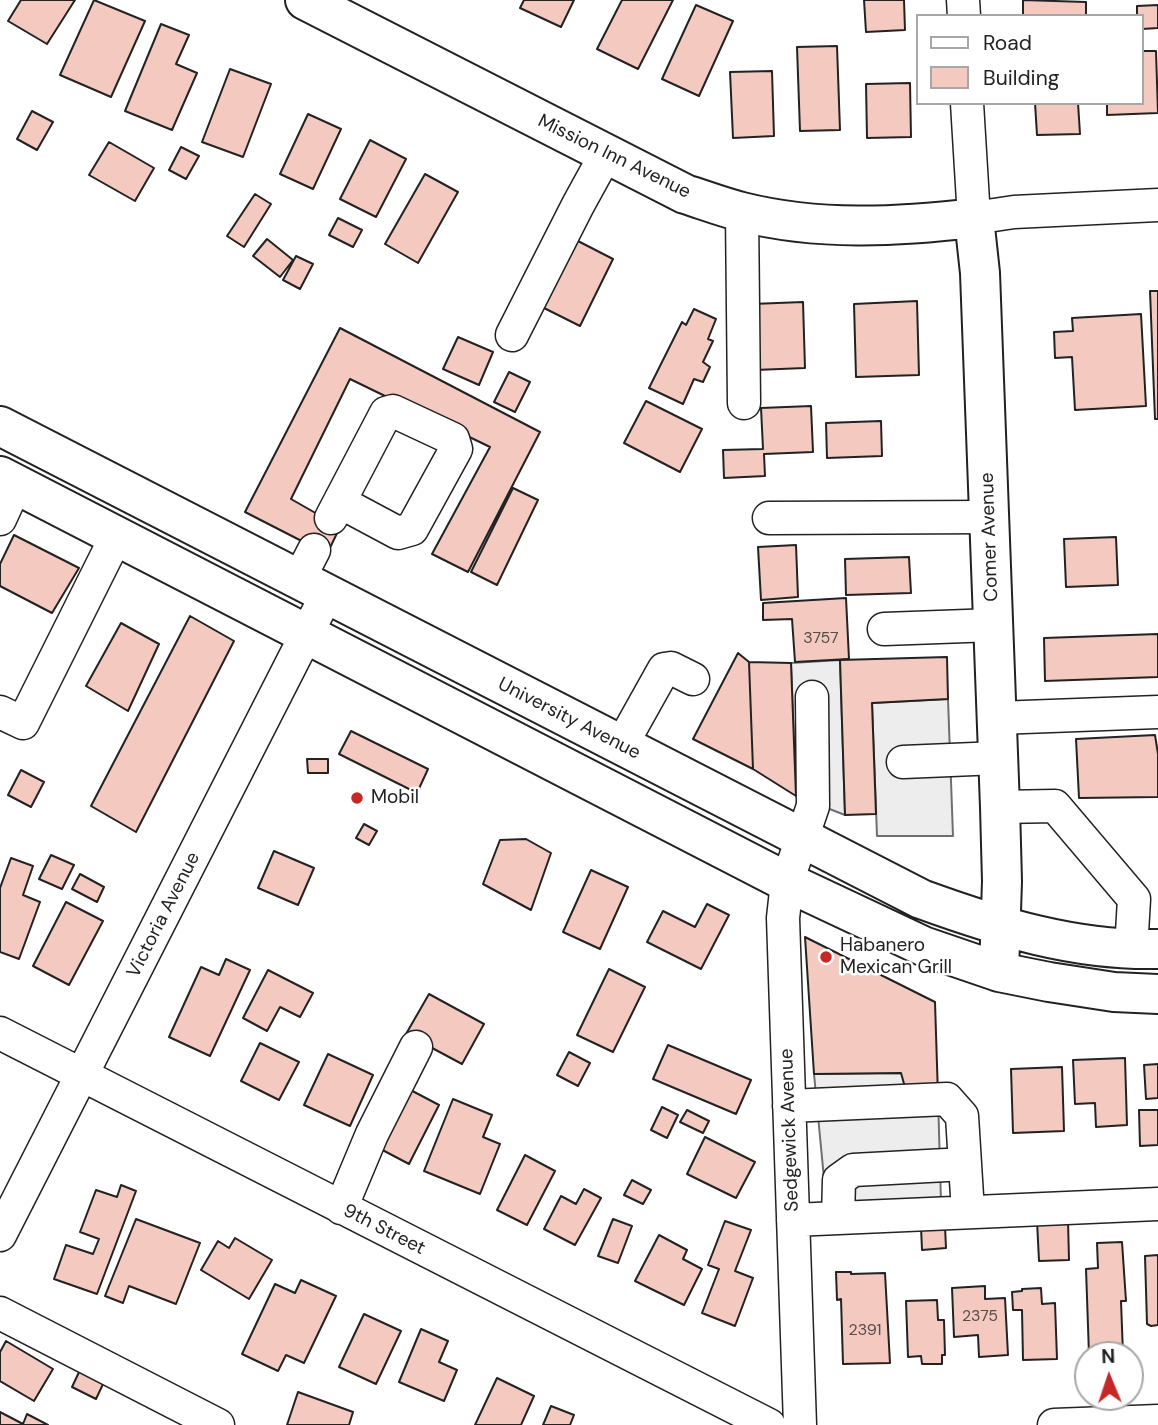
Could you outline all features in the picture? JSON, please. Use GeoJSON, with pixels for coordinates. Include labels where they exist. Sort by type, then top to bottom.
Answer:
{"type":"FeatureCollection","features":[{"type":"Feature","properties":{"kind":"main road","name":"Mission Inn Avenue"},"geometry":{"type":"LineString","coordinates":[[305,0],[685,194],[742,212],[801,223],[837,226],[935,223],[974,218]]}},
{"type":"Feature","properties":{"kind":"main road","name":"Comer Avenue"},"geometry":{"type":"LineString","coordinates":[[974,218],[980,273],[994,625],[1000,807],[999,972]]}},
{"type":"Feature","properties":{"kind":"main road","name":"University Avenue"},"geometry":{"type":"LineString","coordinates":[[0,426],[313,574],[621,746],[921,899],[1000,928],[1054,941],[1144,950]]}},
{"type":"Feature","properties":{"kind":"main road"},"geometry":{"type":"LineString","coordinates":[[8,480],[788,882],[923,946],[999,972],[1101,990],[1158,994]]}},
{"type":"Feature","properties":{"kind":"street","name":"Comer Avenue"},"geometry":{"type":"LineString","coordinates":[[967,105],[974,218]]}},
{"type":"Feature","properties":{"kind":"street"},"geometry":{"type":"LineString","coordinates":[[512,335],[606,154]]}},
{"type":"Feature","properties":{"kind":"street","name":"Mission Inn Avenue"},"geometry":{"type":"LineString","coordinates":[[974,218],[1014,212],[1158,205]]}},
{"type":"Feature","properties":{"kind":"street"},"geometry":{"type":"LineString","coordinates":[[742,212],[744,403]]}},
{"type":"Feature","properties":{"kind":"street"},"geometry":{"type":"LineString","coordinates":[[0,519],[8,480]]}},
{"type":"Feature","properties":{"kind":"street"},"geometry":{"type":"LineString","coordinates":[[769,517],[989,517]]}},
{"type":"Feature","properties":{"kind":"street"},"geometry":{"type":"LineString","coordinates":[[0,712],[23,723],[117,535]]}},
{"type":"Feature","properties":{"kind":"street","name":"Victoria Avenue"},"geometry":{"type":"LineString","coordinates":[[0,1235],[307,636],[313,574]]}},
{"type":"Feature","properties":{"kind":"street"},"geometry":{"type":"LineString","coordinates":[[884,629],[994,625]]}},
{"type":"Feature","properties":{"kind":"street"},"geometry":{"type":"LineString","coordinates":[[621,746],[664,669],[671,668],[693,679]]}},
{"type":"Feature","properties":{"kind":"street","name":"Sedgewick Avenue"},"geometry":{"type":"LineString","coordinates":[[800,1425],[783,919],[788,882],[813,806],[812,696]]}},
{"type":"Feature","properties":{"kind":"street"},"geometry":{"type":"LineString","coordinates":[[997,718],[1158,712]]}},
{"type":"Feature","properties":{"kind":"street"},"geometry":{"type":"LineString","coordinates":[[903,762],[998,758]]}},
{"type":"Feature","properties":{"kind":"street"},"geometry":{"type":"LineString","coordinates":[[1000,807],[1055,806],[1134,899],[1144,950]]}},
{"type":"Feature","properties":{"kind":"street","name":"9th Street"},"geometry":{"type":"LineString","coordinates":[[0,1033],[769,1425]]}},
{"type":"Feature","properties":{"kind":"street"},"geometry":{"type":"LineString","coordinates":[[341,1208],[372,1135],[416,1047]]}},
{"type":"Feature","properties":{"kind":"street"},"geometry":{"type":"LineString","coordinates":[[789,1106],[947,1099],[962,1116],[968,1212]]}},
{"type":"Feature","properties":{"kind":"street"},"geometry":{"type":"LineString","coordinates":[[838,1218],[839,1180],[853,1170],[965,1164]]}},
{"type":"Feature","properties":{"kind":"street"},"geometry":{"type":"LineString","coordinates":[[793,1220],[1158,1204]]}},
{"type":"Feature","properties":{"kind":"street"},"geometry":{"type":"LineString","coordinates":[[0,1312],[218,1425]]}},
{"type":"Feature","properties":{"kind":"street"},"geometry":{"type":"LineString","coordinates":[[1054,1425],[1158,1421]]}},
{"type":"Feature","properties":{"kind":"shaded area"},"geometry":{"type":"Polygon","coordinates":[[[840,660],[845,815],[796,796],[791,663],[840,660]]]}},
{"type":"Feature","properties":{"kind":"shaded area"},"geometry":{"type":"Polygon","coordinates":[[[948,699],[953,836],[877,836],[872,703],[948,699]]]}},
{"type":"Feature","properties":{"kind":"shaded area"},"geometry":{"type":"Polygon","coordinates":[[[901,1073],[938,1096],[941,1202],[827,1210],[814,1074],[901,1073]]]}},
{"type":"Feature","properties":{"kind":"building"},"geometry":{"type":"Polygon","coordinates":[[[21,0],[75,0],[47,44],[8,21],[21,0]]]}},
{"type":"Feature","properties":{"kind":"building"},"geometry":{"type":"Polygon","coordinates":[[[94,0],[145,21],[111,97],[60,75],[94,0]]]}},
{"type":"Feature","properties":{"kind":"building"},"geometry":{"type":"Polygon","coordinates":[[[524,0],[574,0],[561,27],[520,8],[524,0]]]}},
{"type":"Feature","properties":{"kind":"building"},"geometry":{"type":"Polygon","coordinates":[[[622,0],[673,0],[638,69],[597,49],[622,0]]]}},
{"type":"Feature","properties":{"kind":"building"},"geometry":{"type":"Polygon","coordinates":[[[864,0],[904,0],[905,30],[866,32],[864,0]]]}},
{"type":"Feature","properties":{"kind":"building"},"geometry":{"type":"Polygon","coordinates":[[[1023,0],[1086,2],[1086,14],[1023,14],[1023,0]]]}},
{"type":"Feature","properties":{"kind":"building"},"geometry":{"type":"Polygon","coordinates":[[[696,5],[733,21],[699,96],[662,79],[696,5]]]}},
{"type":"Feature","properties":{"kind":"building"},"geometry":{"type":"Polygon","coordinates":[[[1158,5],[1158,28],[1144,29],[1144,14],[1137,14],[1137,6],[1158,5]]]}},
{"type":"Feature","properties":{"kind":"building"},"geometry":{"type":"Polygon","coordinates":[[[161,24],[189,35],[176,64],[197,73],[172,130],[125,111],[161,24]]]}},
{"type":"Feature","properties":{"kind":"building"},"geometry":{"type":"Polygon","coordinates":[[[837,46],[840,130],[800,131],[797,47],[837,46]]]}},
{"type":"Feature","properties":{"kind":"building"},"geometry":{"type":"Polygon","coordinates":[[[1144,51],[1156,51],[1158,113],[1107,115],[1107,105],[1144,105],[1144,51]]]}},
{"type":"Feature","properties":{"kind":"building"},"geometry":{"type":"Polygon","coordinates":[[[230,69],[271,84],[243,157],[202,142],[230,69]]]}},
{"type":"Feature","properties":{"kind":"building"},"geometry":{"type":"Polygon","coordinates":[[[772,71],[774,136],[733,138],[730,72],[772,71]]]}},
{"type":"Feature","properties":{"kind":"building"},"geometry":{"type":"Polygon","coordinates":[[[910,83],[911,137],[867,138],[866,84],[910,83]]]}},
{"type":"Feature","properties":{"kind":"building"},"geometry":{"type":"Polygon","coordinates":[[[1035,105],[1078,105],[1080,134],[1037,135],[1035,105]]]}},
{"type":"Feature","properties":{"kind":"building"},"geometry":{"type":"Polygon","coordinates":[[[32,111],[53,122],[37,150],[17,139],[32,111]]]}},
{"type":"Feature","properties":{"kind":"building"},"geometry":{"type":"Polygon","coordinates":[[[308,114],[341,129],[313,189],[280,174],[308,114]]]}},
{"type":"Feature","properties":{"kind":"building"},"geometry":{"type":"Polygon","coordinates":[[[370,140],[406,159],[376,217],[340,199],[370,140]]]}},
{"type":"Feature","properties":{"kind":"building"},"geometry":{"type":"Polygon","coordinates":[[[109,142],[154,168],[135,201],[89,175],[109,142]]]}},
{"type":"Feature","properties":{"kind":"building"},"geometry":{"type":"Polygon","coordinates":[[[181,147],[199,156],[186,179],[169,170],[181,147]]]}},
{"type":"Feature","properties":{"kind":"building"},"geometry":{"type":"Polygon","coordinates":[[[425,174],[458,192],[418,263],[385,244],[425,174]]]}},
{"type":"Feature","properties":{"kind":"building"},"geometry":{"type":"Polygon","coordinates":[[[255,194],[271,204],[244,247],[227,236],[255,194]]]}},
{"type":"Feature","properties":{"kind":"building"},"geometry":{"type":"Polygon","coordinates":[[[338,218],[362,230],[353,247],[329,235],[338,218]]]}},
{"type":"Feature","properties":{"kind":"building"},"geometry":{"type":"Polygon","coordinates":[[[267,239],[293,260],[280,277],[253,256],[267,239]]]}},
{"type":"Feature","properties":{"kind":"building"},"geometry":{"type":"Polygon","coordinates":[[[576,240],[613,259],[580,326],[542,307],[576,240]]]}},
{"type":"Feature","properties":{"kind":"building"},"geometry":{"type":"Polygon","coordinates":[[[296,256],[313,264],[300,289],[283,280],[296,256]]]}},
{"type":"Feature","properties":{"kind":"building"},"geometry":{"type":"Polygon","coordinates":[[[1150,291],[1158,291],[1158,419],[1155,419],[1150,291]]]}},
{"type":"Feature","properties":{"kind":"building"},"geometry":{"type":"Polygon","coordinates":[[[917,301],[919,375],[856,377],[854,304],[917,301]]]}},
{"type":"Feature","properties":{"kind":"building"},"geometry":{"type":"Polygon","coordinates":[[[803,302],[805,368],[755,370],[752,304],[803,302]]]}},
{"type":"Feature","properties":{"kind":"building"},"geometry":{"type":"Polygon","coordinates":[[[694,309],[716,319],[708,339],[713,341],[703,362],[710,367],[703,382],[694,379],[683,404],[649,388],[682,322],[686,325],[694,309]]]}},
{"type":"Feature","properties":{"kind":"building"},"geometry":{"type":"Polygon","coordinates":[[[1141,314],[1146,406],[1075,410],[1072,357],[1055,358],[1054,332],[1073,331],[1072,318],[1141,314]]]}},
{"type":"Feature","properties":{"kind":"building"},"geometry":{"type":"Polygon","coordinates":[[[340,328],[540,432],[468,572],[432,554],[490,447],[350,379],[291,499],[340,527],[327,554],[245,512],[340,328]]]}},
{"type":"Feature","properties":{"kind":"building"},"geometry":{"type":"Polygon","coordinates":[[[458,337],[493,352],[479,385],[443,369],[458,337]]]}},
{"type":"Feature","properties":{"kind":"building"},"geometry":{"type":"Polygon","coordinates":[[[509,372],[530,382],[515,412],[494,402],[509,372]]]}},
{"type":"Feature","properties":{"kind":"building"},"geometry":{"type":"Polygon","coordinates":[[[646,401],[702,429],[680,472],[624,443],[646,401]]]}},
{"type":"Feature","properties":{"kind":"building"},"geometry":{"type":"Polygon","coordinates":[[[811,406],[813,452],[764,454],[765,476],[724,478],[723,450],[763,449],[761,408],[811,406]]]}},
{"type":"Feature","properties":{"kind":"building"},"geometry":{"type":"Polygon","coordinates":[[[881,421],[882,456],[827,458],[826,423],[881,421]]]}},
{"type":"Feature","properties":{"kind":"building"},"geometry":{"type":"Polygon","coordinates":[[[513,488],[538,500],[497,585],[471,572],[513,488]]]}},
{"type":"Feature","properties":{"kind":"building"},"geometry":{"type":"Polygon","coordinates":[[[14,535],[79,568],[52,613],[0,586],[0,564],[14,535]]]}},
{"type":"Feature","properties":{"kind":"building"},"geometry":{"type":"Polygon","coordinates":[[[1116,537],[1118,585],[1066,587],[1064,539],[1116,537]]]}},
{"type":"Feature","properties":{"kind":"building"},"geometry":{"type":"Polygon","coordinates":[[[796,545],[798,597],[761,600],[758,547],[796,545]]]}},
{"type":"Feature","properties":{"kind":"building"},"geometry":{"type":"Polygon","coordinates":[[[909,557],[911,593],[846,595],[845,559],[909,557]]]}},
{"type":"Feature","properties":{"kind":"building"},"geometry":{"type":"Polygon","coordinates":[[[846,598],[849,659],[795,662],[792,619],[763,620],[763,603],[846,598]]]}},
{"type":"Feature","properties":{"kind":"building"},"geometry":{"type":"Polygon","coordinates":[[[190,616],[234,641],[136,832],[91,806],[190,616]]]}},
{"type":"Feature","properties":{"kind":"building"},"geometry":{"type":"Polygon","coordinates":[[[121,623],[159,644],[128,711],[86,686],[121,623]]]}},
{"type":"Feature","properties":{"kind":"building"},"geometry":{"type":"Polygon","coordinates":[[[1158,634],[1158,677],[1045,681],[1044,638],[1158,634]]]}},
{"type":"Feature","properties":{"kind":"building"},"geometry":{"type":"Polygon","coordinates":[[[738,653],[749,662],[753,769],[693,739],[738,653]]]}},
{"type":"Feature","properties":{"kind":"building"},"geometry":{"type":"Polygon","coordinates":[[[947,657],[948,699],[872,703],[876,814],[845,815],[840,660],[947,657]]]}},
{"type":"Feature","properties":{"kind":"building"},"geometry":{"type":"Polygon","coordinates":[[[749,662],[791,663],[796,796],[753,769],[749,662]]]}},
{"type":"Feature","properties":{"kind":"building"},"geometry":{"type":"Polygon","coordinates":[[[351,731],[428,769],[417,793],[339,754],[351,731]]]}},
{"type":"Feature","properties":{"kind":"building"},"geometry":{"type":"Polygon","coordinates":[[[1155,735],[1158,797],[1079,798],[1076,739],[1155,735]]]}},
{"type":"Feature","properties":{"kind":"building"},"geometry":{"type":"Polygon","coordinates":[[[307,759],[328,759],[328,773],[308,773],[307,759]]]}},
{"type":"Feature","properties":{"kind":"building"},"geometry":{"type":"Polygon","coordinates":[[[21,770],[44,782],[31,807],[8,795],[21,770]]]}},
{"type":"Feature","properties":{"kind":"building"},"geometry":{"type":"Polygon","coordinates":[[[364,824],[377,831],[369,845],[356,838],[364,824]]]}},
{"type":"Feature","properties":{"kind":"building"},"geometry":{"type":"Polygon","coordinates":[[[526,839],[551,853],[531,910],[483,884],[500,840],[526,839]]]}},
{"type":"Feature","properties":{"kind":"building"},"geometry":{"type":"Polygon","coordinates":[[[274,851],[314,868],[298,905],[258,888],[274,851]]]}},
{"type":"Feature","properties":{"kind":"building"},"geometry":{"type":"Polygon","coordinates":[[[51,855],[74,865],[62,889],[39,879],[51,855]]]}},
{"type":"Feature","properties":{"kind":"building"},"geometry":{"type":"Polygon","coordinates":[[[11,858],[33,866],[23,895],[40,902],[19,959],[0,952],[0,888],[11,858]]]}},
{"type":"Feature","properties":{"kind":"building"},"geometry":{"type":"Polygon","coordinates":[[[591,870],[628,887],[600,949],[563,932],[591,870]]]}},
{"type":"Feature","properties":{"kind":"building"},"geometry":{"type":"Polygon","coordinates":[[[80,874],[104,887],[97,902],[72,889],[80,874]]]}},
{"type":"Feature","properties":{"kind":"building"},"geometry":{"type":"Polygon","coordinates":[[[66,902],[103,921],[69,985],[33,966],[66,902]]]}},
{"type":"Feature","properties":{"kind":"building"},"geometry":{"type":"Polygon","coordinates":[[[707,904],[729,915],[701,969],[647,942],[663,911],[695,927],[707,904]]]}},
{"type":"Feature","properties":{"kind":"building"},"geometry":{"type":"Polygon","coordinates":[[[805,937],[935,1002],[938,1096],[908,1098],[901,1073],[814,1074],[805,937]]]}},
{"type":"Feature","properties":{"kind":"building"},"geometry":{"type":"Polygon","coordinates":[[[226,959],[250,970],[210,1056],[169,1037],[201,967],[219,975],[226,959]]]}},
{"type":"Feature","properties":{"kind":"building"},"geometry":{"type":"Polygon","coordinates":[[[609,969],[645,987],[613,1052],[577,1035],[609,969]]]}},
{"type":"Feature","properties":{"kind":"building"},"geometry":{"type":"Polygon","coordinates":[[[268,970],[313,993],[300,1017],[280,1007],[267,1031],[243,1018],[268,970]]]}},
{"type":"Feature","properties":{"kind":"building"},"geometry":{"type":"Polygon","coordinates":[[[429,994],[484,1024],[462,1064],[406,1034],[429,994]]]}},
{"type":"Feature","properties":{"kind":"building"},"geometry":{"type":"Polygon","coordinates":[[[260,1043],[299,1062],[279,1100],[241,1081],[260,1043]]]}},
{"type":"Feature","properties":{"kind":"building"},"geometry":{"type":"Polygon","coordinates":[[[668,1045],[751,1080],[736,1114],[653,1079],[668,1045]]]}},
{"type":"Feature","properties":{"kind":"building"},"geometry":{"type":"Polygon","coordinates":[[[569,1052],[590,1063],[578,1086],[557,1075],[569,1052]]]}},
{"type":"Feature","properties":{"kind":"building"},"geometry":{"type":"Polygon","coordinates":[[[328,1054],[373,1075],[350,1126],[304,1105],[328,1054]]]}},
{"type":"Feature","properties":{"kind":"building"},"geometry":{"type":"Polygon","coordinates":[[[1125,1058],[1127,1125],[1096,1127],[1095,1103],[1075,1104],[1073,1060],[1125,1058]]]}},
{"type":"Feature","properties":{"kind":"building"},"geometry":{"type":"Polygon","coordinates":[[[1158,1064],[1158,1098],[1146,1099],[1144,1065],[1158,1064]]]}},
{"type":"Feature","properties":{"kind":"building"},"geometry":{"type":"Polygon","coordinates":[[[1062,1067],[1064,1131],[1013,1133],[1011,1069],[1062,1067]]]}},
{"type":"Feature","properties":{"kind":"building"},"geometry":{"type":"Polygon","coordinates":[[[403,1086],[439,1105],[409,1164],[373,1145],[403,1086]]]}},
{"type":"Feature","properties":{"kind":"building"},"geometry":{"type":"Polygon","coordinates":[[[453,1099],[492,1115],[483,1137],[500,1144],[480,1194],[424,1171],[453,1099]]]}},
{"type":"Feature","properties":{"kind":"building"},"geometry":{"type":"Polygon","coordinates":[[[662,1107],[678,1115],[667,1138],[651,1130],[662,1107]]]}},
{"type":"Feature","properties":{"kind":"building"},"geometry":{"type":"Polygon","coordinates":[[[687,1110],[709,1121],[703,1133],[680,1122],[687,1110]]]}},
{"type":"Feature","properties":{"kind":"building"},"geometry":{"type":"Polygon","coordinates":[[[1139,1110],[1158,1110],[1158,1145],[1140,1146],[1139,1110]]]}},
{"type":"Feature","properties":{"kind":"building"},"geometry":{"type":"Polygon","coordinates":[[[705,1137],[755,1162],[736,1198],[687,1174],[705,1137]]]}},
{"type":"Feature","properties":{"kind":"building"},"geometry":{"type":"Polygon","coordinates":[[[525,1155],[555,1171],[527,1225],[497,1210],[525,1155]]]}},
{"type":"Feature","properties":{"kind":"building"},"geometry":{"type":"Polygon","coordinates":[[[632,1180],[651,1190],[643,1204],[624,1195],[632,1180]]]}},
{"type":"Feature","properties":{"kind":"building"},"geometry":{"type":"Polygon","coordinates":[[[121,1185],[136,1191],[97,1294],[54,1279],[66,1245],[93,1254],[99,1239],[80,1232],[96,1190],[117,1197],[121,1185]]]}},
{"type":"Feature","properties":{"kind":"building"},"geometry":{"type":"Polygon","coordinates":[[[584,1189],[601,1198],[575,1245],[544,1229],[561,1196],[576,1204],[584,1189]]]}},
{"type":"Feature","properties":{"kind":"building"},"geometry":{"type":"Polygon","coordinates":[[[136,1219],[200,1243],[176,1304],[129,1286],[123,1303],[105,1296],[136,1219]]]}},
{"type":"Feature","properties":{"kind":"building"},"geometry":{"type":"Polygon","coordinates":[[[613,1219],[632,1226],[618,1263],[598,1256],[613,1219]]]}},
{"type":"Feature","properties":{"kind":"building"},"geometry":{"type":"Polygon","coordinates":[[[1068,1220],[1069,1260],[1039,1261],[1037,1221],[1068,1220]]]}},
{"type":"Feature","properties":{"kind":"building"},"geometry":{"type":"Polygon","coordinates":[[[725,1221],[751,1230],[735,1271],[753,1278],[735,1326],[702,1313],[719,1269],[708,1265],[725,1221]]]}},
{"type":"Feature","properties":{"kind":"building"},"geometry":{"type":"Polygon","coordinates":[[[945,1226],[946,1248],[922,1250],[921,1227],[945,1226]]]}},
{"type":"Feature","properties":{"kind":"building"},"geometry":{"type":"Polygon","coordinates":[[[659,1235],[687,1250],[683,1259],[702,1269],[684,1305],[635,1281],[659,1235]]]}},
{"type":"Feature","properties":{"kind":"building"},"geometry":{"type":"Polygon","coordinates":[[[235,1238],[272,1260],[249,1299],[201,1270],[218,1241],[229,1248],[235,1238]]]}},
{"type":"Feature","properties":{"kind":"building"},"geometry":{"type":"Polygon","coordinates":[[[1122,1242],[1126,1301],[1121,1301],[1123,1341],[1089,1341],[1086,1269],[1098,1268],[1097,1243],[1122,1242]]]}},
{"type":"Feature","properties":{"kind":"building"},"geometry":{"type":"Polygon","coordinates":[[[1158,1255],[1158,1325],[1151,1326],[1147,1324],[1145,1256],[1158,1255]]]}},
{"type":"Feature","properties":{"kind":"building"},"geometry":{"type":"Polygon","coordinates":[[[836,1272],[885,1273],[890,1363],[843,1364],[841,1299],[837,1300],[836,1272]]]}},
{"type":"Feature","properties":{"kind":"building"},"geometry":{"type":"Polygon","coordinates":[[[301,1280],[336,1296],[304,1363],[286,1355],[278,1371],[242,1354],[275,1284],[295,1293],[301,1280]]]}},
{"type":"Feature","properties":{"kind":"building"},"geometry":{"type":"Polygon","coordinates":[[[985,1286],[985,1299],[1005,1298],[1008,1355],[979,1357],[978,1335],[954,1337],[952,1288],[985,1286]]]}},
{"type":"Feature","properties":{"kind":"building"},"geometry":{"type":"Polygon","coordinates":[[[1041,1288],[1042,1304],[1055,1303],[1057,1359],[1023,1360],[1022,1310],[1013,1310],[1012,1292],[1041,1288]]]}},
{"type":"Feature","properties":{"kind":"building"},"geometry":{"type":"Polygon","coordinates":[[[937,1300],[938,1320],[944,1320],[945,1355],[942,1355],[942,1364],[922,1364],[921,1356],[908,1357],[906,1301],[937,1300]]]}},
{"type":"Feature","properties":{"kind":"building"},"geometry":{"type":"Polygon","coordinates":[[[364,1314],[401,1331],[376,1384],[339,1367],[364,1314]]]}},
{"type":"Feature","properties":{"kind":"building"},"geometry":{"type":"Polygon","coordinates":[[[421,1329],[448,1341],[439,1362],[457,1370],[444,1401],[399,1382],[421,1329]]]}},
{"type":"Feature","properties":{"kind":"building"},"geometry":{"type":"Polygon","coordinates":[[[6,1341],[53,1369],[34,1401],[0,1381],[0,1352],[6,1341]]]}},
{"type":"Feature","properties":{"kind":"building"},"geometry":{"type":"Polygon","coordinates":[[[80,1370],[104,1382],[96,1399],[72,1387],[80,1370]]]}},
{"type":"Feature","properties":{"kind":"building"},"geometry":{"type":"Polygon","coordinates":[[[497,1378],[534,1396],[521,1425],[475,1425],[497,1378]]]}},
{"type":"Feature","properties":{"kind":"building"},"geometry":{"type":"Polygon","coordinates":[[[298,1392],[353,1412],[349,1425],[287,1425],[298,1392]]]}},
{"type":"Feature","properties":{"kind":"building"},"geometry":{"type":"Polygon","coordinates":[[[551,1406],[574,1415],[570,1425],[543,1425],[551,1406]]]}},
{"type":"Feature","properties":{"kind":"building"},"geometry":{"type":"Polygon","coordinates":[[[0,1412],[23,1424],[27,1414],[48,1425],[0,1425],[0,1412]]]}},
{"type":"Feature","properties":{"kind":"place","name":"Mobil"},"geometry":{"type":"Point","coordinates":[357,798]}},
{"type":"Feature","properties":{"kind":"place","name":"Habanero Mexican Grill"},"geometry":{"type":"Point","coordinates":[826,957]}}]}
